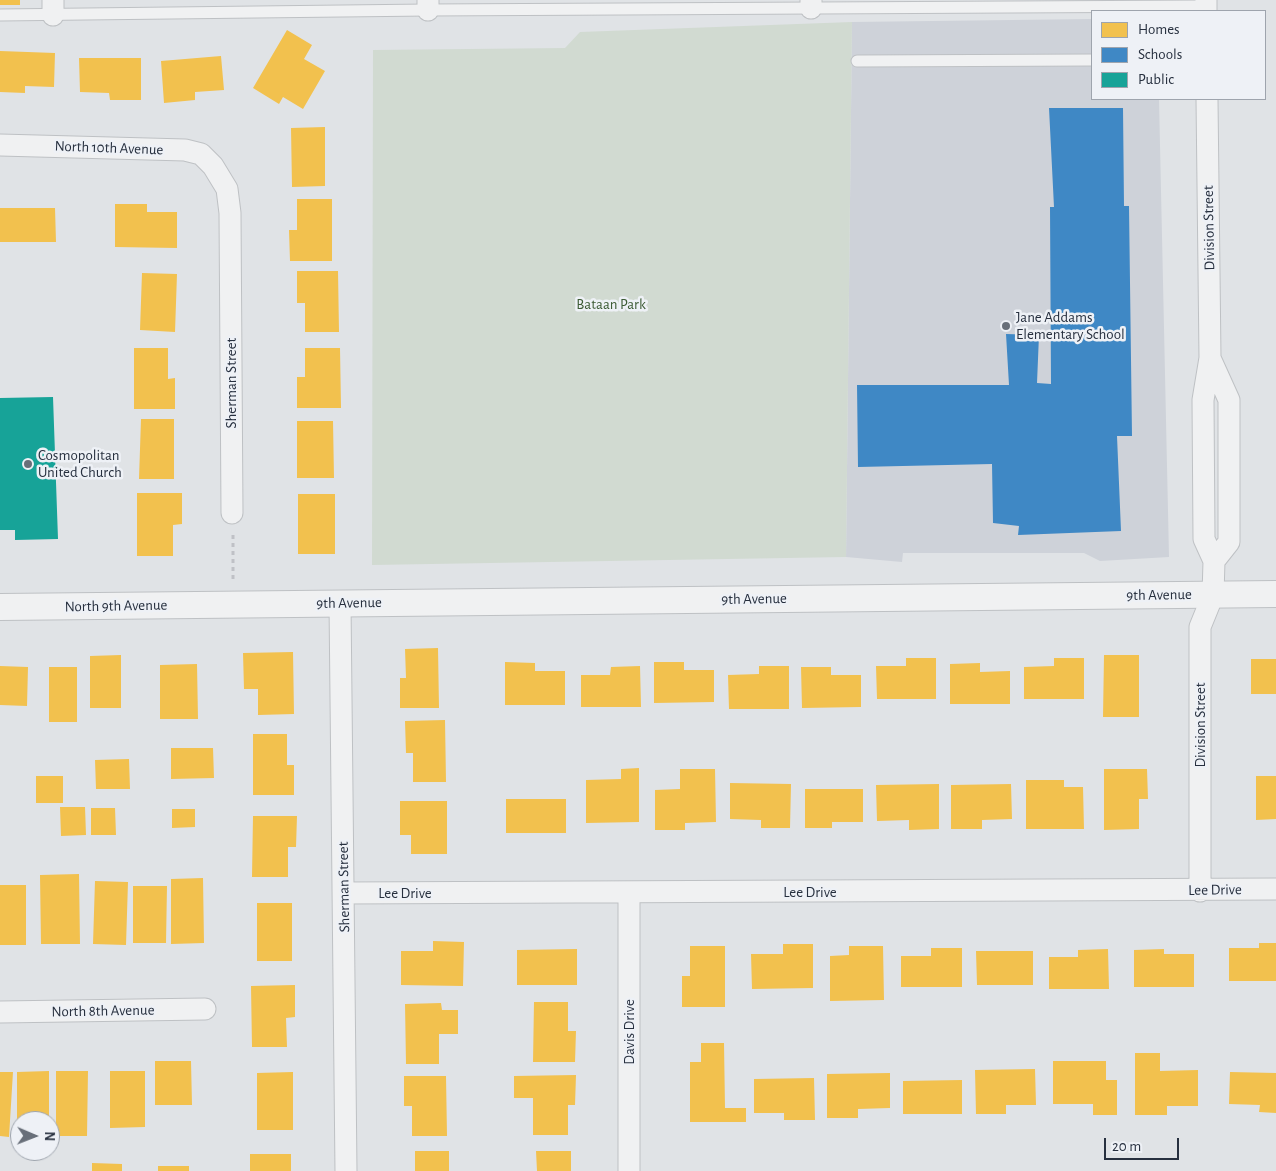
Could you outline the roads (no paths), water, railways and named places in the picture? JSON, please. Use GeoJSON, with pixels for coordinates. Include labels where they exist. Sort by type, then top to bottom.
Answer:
{"type":"FeatureCollection","features":[{"type":"Feature","properties":{"kind":"street","name":"Division Street"},"geometry":{"type":"LineString","coordinates":[[1200,890],[1200,628],[1213,595],[1214,561],[1204,539],[1203,400],[1210,358],[1208,100]]}},
{"type":"Feature","properties":{"kind":"street","name":"North 10th Avenue"},"geometry":{"type":"LineString","coordinates":[[0,145],[185,150],[200,154],[213,166]]}},
{"type":"Feature","properties":{"kind":"street","name":"Sherman Street"},"geometry":{"type":"LineString","coordinates":[[213,166],[227,189],[230,213],[232,513]]}},
{"type":"Feature","properties":{"kind":"street","name":"9th Avenue"},"geometry":{"type":"LineString","coordinates":[[233,604],[1276,594]]}},
{"type":"Feature","properties":{"kind":"street","name":"North 9th Avenue"},"geometry":{"type":"LineString","coordinates":[[0,607],[233,604]]}},
{"type":"Feature","properties":{"kind":"street","name":"Sherman Street"},"geometry":{"type":"LineString","coordinates":[[340,604],[346,1171]]}},
{"type":"Feature","properties":{"kind":"street","name":"Lee Drive"},"geometry":{"type":"LineString","coordinates":[[344,893],[1276,889]]}},
{"type":"Feature","properties":{"kind":"street","name":"Davis Drive"},"geometry":{"type":"LineString","coordinates":[[629,1171],[630,892]]}},
{"type":"Feature","properties":{"kind":"street","name":"North 8th Avenue"},"geometry":{"type":"LineString","coordinates":[[0,1012],[205,1009]]}},
{"type":"Feature","properties":{"kind":"lane"},"geometry":{"type":"LineString","coordinates":[[0,15],[53,7],[811,4],[1206,6]]}},
{"type":"Feature","properties":{"kind":"lane"},"geometry":{"type":"LineString","coordinates":[[857,61],[1091,60]]}},
{"type":"Feature","properties":{"kind":"place","name":"Jane Addams Elementary School"},"geometry":{"type":"Point","coordinates":[1006,326]}},
{"type":"Feature","properties":{"kind":"place","name":"Cosmopolitan United Church"},"geometry":{"type":"Point","coordinates":[28,464]}},
{"type":"Feature","properties":{"kind":"park label","name":"Bataan Park"},"geometry":{"type":"Point","coordinates":[611,304]}}]}
